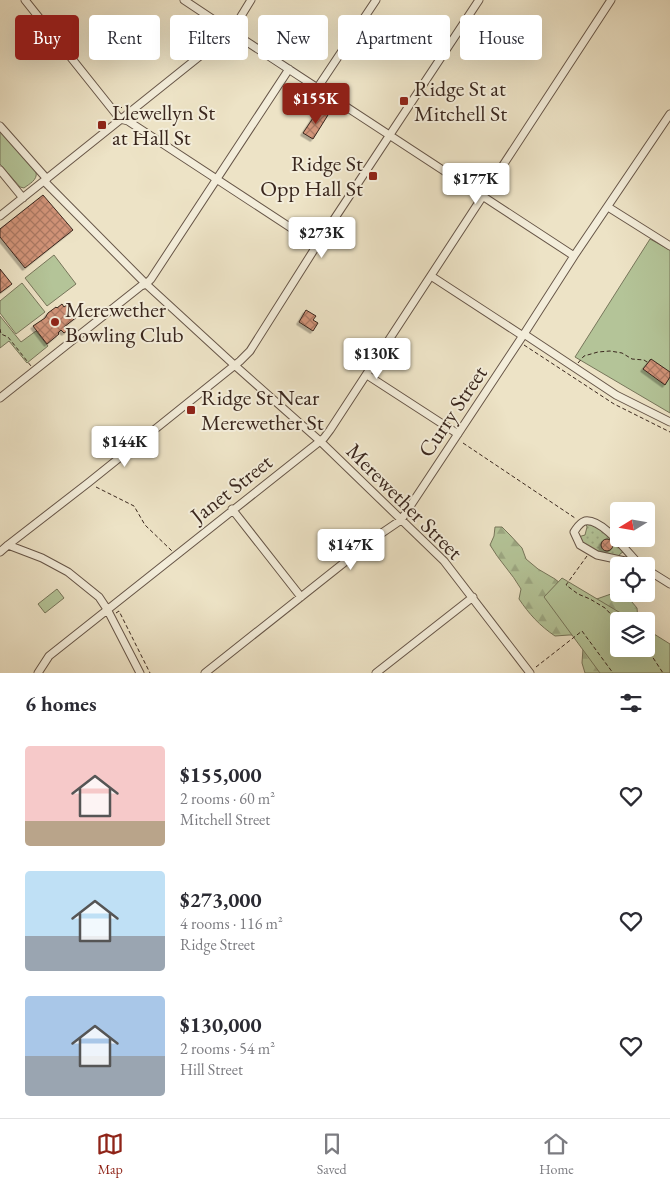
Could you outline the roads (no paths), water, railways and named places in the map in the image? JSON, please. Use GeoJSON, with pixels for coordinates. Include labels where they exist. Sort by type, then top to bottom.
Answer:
{"type":"FeatureCollection","features":[{"type":"Feature","properties":{"kind":"street"},"geometry":{"type":"LineString","coordinates":[[25,0],[120,119],[128,121],[317,245]]}},
{"type":"Feature","properties":{"kind":"street"},"geometry":{"type":"LineString","coordinates":[[184,0],[206,15]]}},
{"type":"Feature","properties":{"kind":"street"},"geometry":{"type":"LineString","coordinates":[[242,15],[251,0]]}},
{"type":"Feature","properties":{"kind":"street"},"geometry":{"type":"LineString","coordinates":[[318,88],[376,0]]}},
{"type":"Feature","properties":{"kind":"street"},"geometry":{"type":"LineString","coordinates":[[0,552],[88,484],[250,351],[317,245],[479,0]]}},
{"type":"Feature","properties":{"kind":"street","name":"Janet Street"},"geometry":{"type":"LineString","coordinates":[[38,673],[49,656],[320,441],[330,430],[611,0]]}},
{"type":"Feature","properties":{"kind":"street"},"geometry":{"type":"LineString","coordinates":[[248,42],[574,256]]}},
{"type":"Feature","properties":{"kind":"street"},"geometry":{"type":"LineString","coordinates":[[0,216],[195,60]]}},
{"type":"Feature","properties":{"kind":"street"},"geometry":{"type":"LineString","coordinates":[[0,398],[141,286],[146,284],[289,68]]}},
{"type":"Feature","properties":{"kind":"street","name":"Curry Street"},"geometry":{"type":"LineString","coordinates":[[205,673],[301,596],[401,520],[574,256],[670,114]]}},
{"type":"Feature","properties":{"kind":"street","name":"Merewether Street"},"geometry":{"type":"LineString","coordinates":[[0,126],[45,180],[146,284],[320,441],[444,561],[533,670]]}},
{"type":"Feature","properties":{"kind":"street"},"geometry":{"type":"LineString","coordinates":[[0,170],[23,198]]}},
{"type":"Feature","properties":{"kind":"street"},"geometry":{"type":"LineString","coordinates":[[608,208],[670,246]]}},
{"type":"Feature","properties":{"kind":"street"},"geometry":{"type":"LineString","coordinates":[[431,276],[616,395],[670,422]]}},
{"type":"Feature","properties":{"kind":"street"},"geometry":{"type":"LineString","coordinates":[[366,375],[458,434]]}},
{"type":"Feature","properties":{"kind":"street"},"geometry":{"type":"LineString","coordinates":[[232,509],[301,596]]}},
{"type":"Feature","properties":{"kind":"street"},"geometry":{"type":"LineString","coordinates":[[586,521],[595,523],[610,533],[641,565],[597,555],[580,545],[574,532],[580,524],[586,521]]}},
{"type":"Feature","properties":{"kind":"street"},"geometry":{"type":"LineString","coordinates":[[8,545],[42,558],[68,572],[99,597],[140,673]]}},
{"type":"Feature","properties":{"kind":"street"},"geometry":{"type":"LineString","coordinates":[[655,575],[670,584]]}},
{"type":"Feature","properties":{"kind":"street"},"geometry":{"type":"LineString","coordinates":[[376,673],[473,597]]}},
{"type":"Feature","properties":{"kind":"place","name":"Ridge St at Mitchell St"},"geometry":{"type":"Point","coordinates":[404,101]}},
{"type":"Feature","properties":{"kind":"place","name":"Llewellyn St at Hall St"},"geometry":{"type":"Point","coordinates":[102,125]}},
{"type":"Feature","properties":{"kind":"place","name":"Ridge St Opp Hall St"},"geometry":{"type":"Point","coordinates":[373,176]}},
{"type":"Feature","properties":{"kind":"place","name":"Merewether Bowling Club"},"geometry":{"type":"Point","coordinates":[55,322]}},
{"type":"Feature","properties":{"kind":"place","name":"Ridge St Near Merewether St"},"geometry":{"type":"Point","coordinates":[191,410]}}]}
